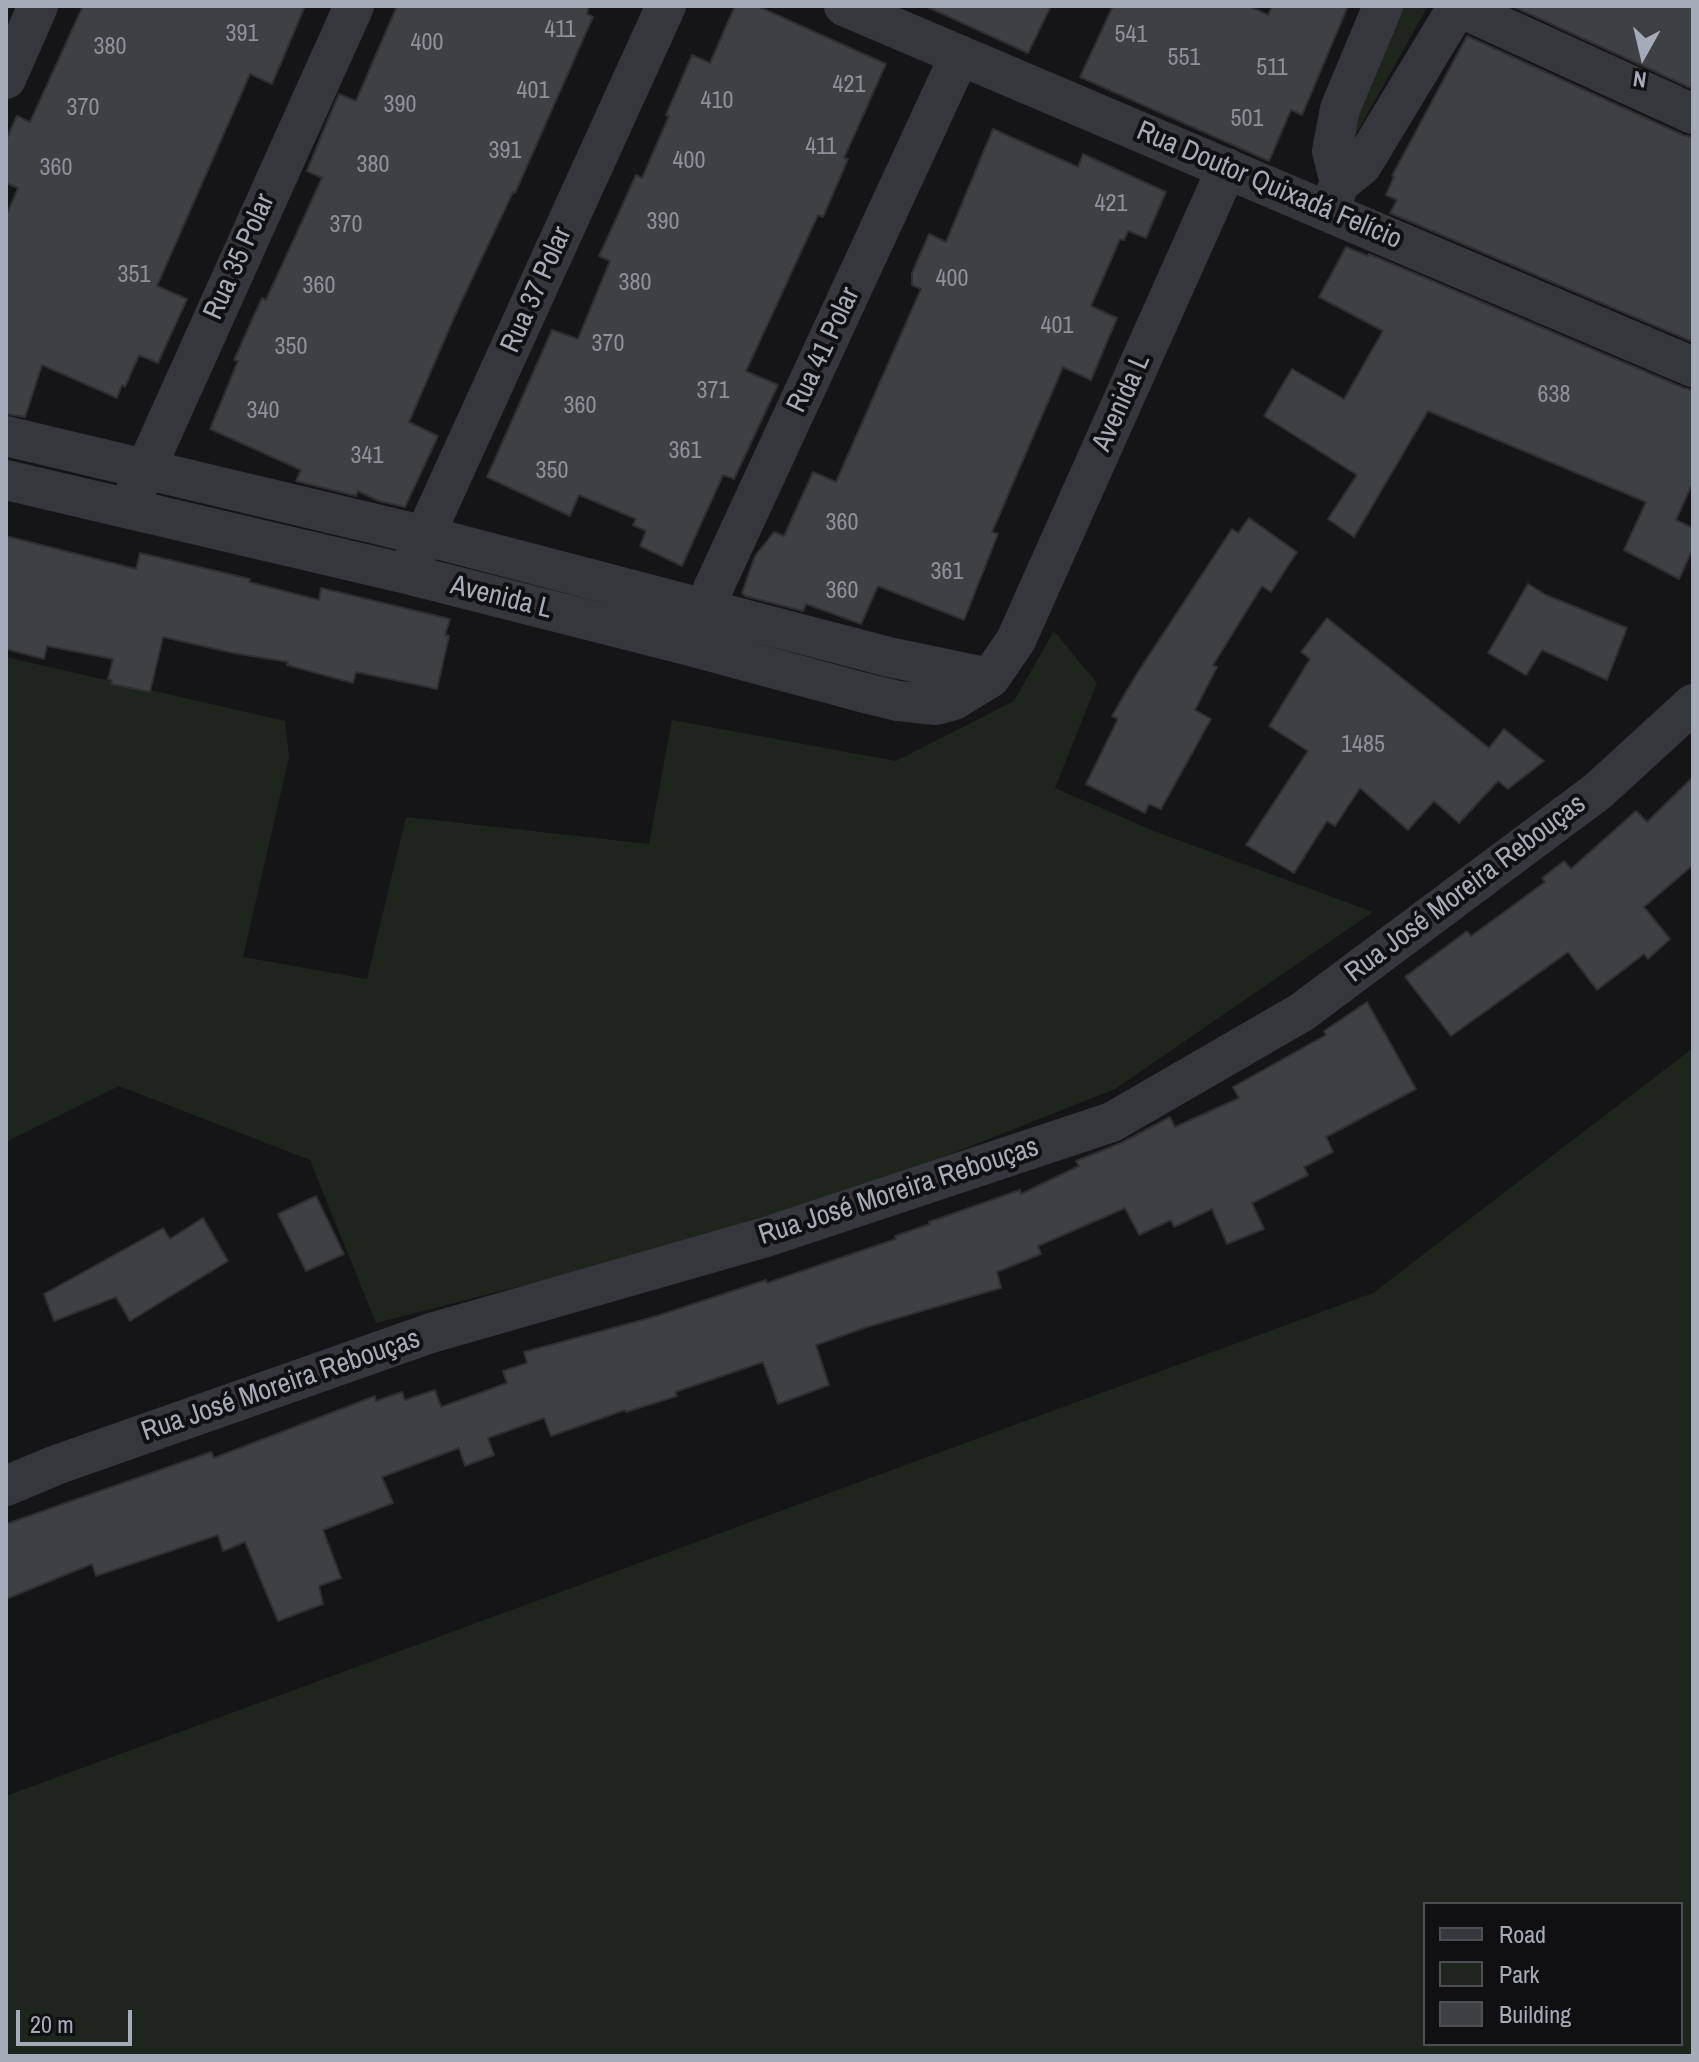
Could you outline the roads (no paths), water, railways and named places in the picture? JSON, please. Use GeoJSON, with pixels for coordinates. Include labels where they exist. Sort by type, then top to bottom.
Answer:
{"type":"FeatureCollection","features":[{"type":"Feature","properties":{"kind":"street"},"geometry":{"type":"LineString","coordinates":[[6,79],[38,6]]}},
{"type":"Feature","properties":{"kind":"street","name":"Rua 35 Polar"},"geometry":{"type":"LineString","coordinates":[[128,509],[354,6]]}},
{"type":"Feature","properties":{"kind":"street","name":"Rua 37 Polar"},"geometry":{"type":"LineString","coordinates":[[407,574],[666,6]]}},
{"type":"Feature","properties":{"kind":"street","name":"Rua Doutor Quixadá Felício"},"geometry":{"type":"LineString","coordinates":[[844,6],[1227,168],[1334,196],[1693,367]]}},
{"type":"Feature","properties":{"kind":"street"},"geometry":{"type":"LineString","coordinates":[[1334,196],[1332,151],[1340,109],[1383,6]]}},
{"type":"Feature","properties":{"kind":"street"},"geometry":{"type":"LineString","coordinates":[[1334,196],[1362,165],[1458,6],[1693,114]]}},
{"type":"Feature","properties":{"kind":"street","name":"Rua 41 Polar"},"geometry":{"type":"LineString","coordinates":[[687,645],[960,55]]}},
{"type":"Feature","properties":{"kind":"street","name":"Avenida L"},"geometry":{"type":"LineString","coordinates":[[6,480],[407,574],[861,692],[936,705],[954,700],[990,678],[1016,640],[1227,168]]}},
{"type":"Feature","properties":{"kind":"street","name":"Avenida L"},"geometry":{"type":"LineString","coordinates":[[6,436],[426,536],[889,657],[990,678]]}},
{"type":"Feature","properties":{"kind":"street","name":"Rua José Moreira Rebouças"},"geometry":{"type":"LineString","coordinates":[[6,1486],[56,1465],[431,1333],[766,1237],[1112,1122],[1302,1012],[1598,791],[1693,704]]}}]}
